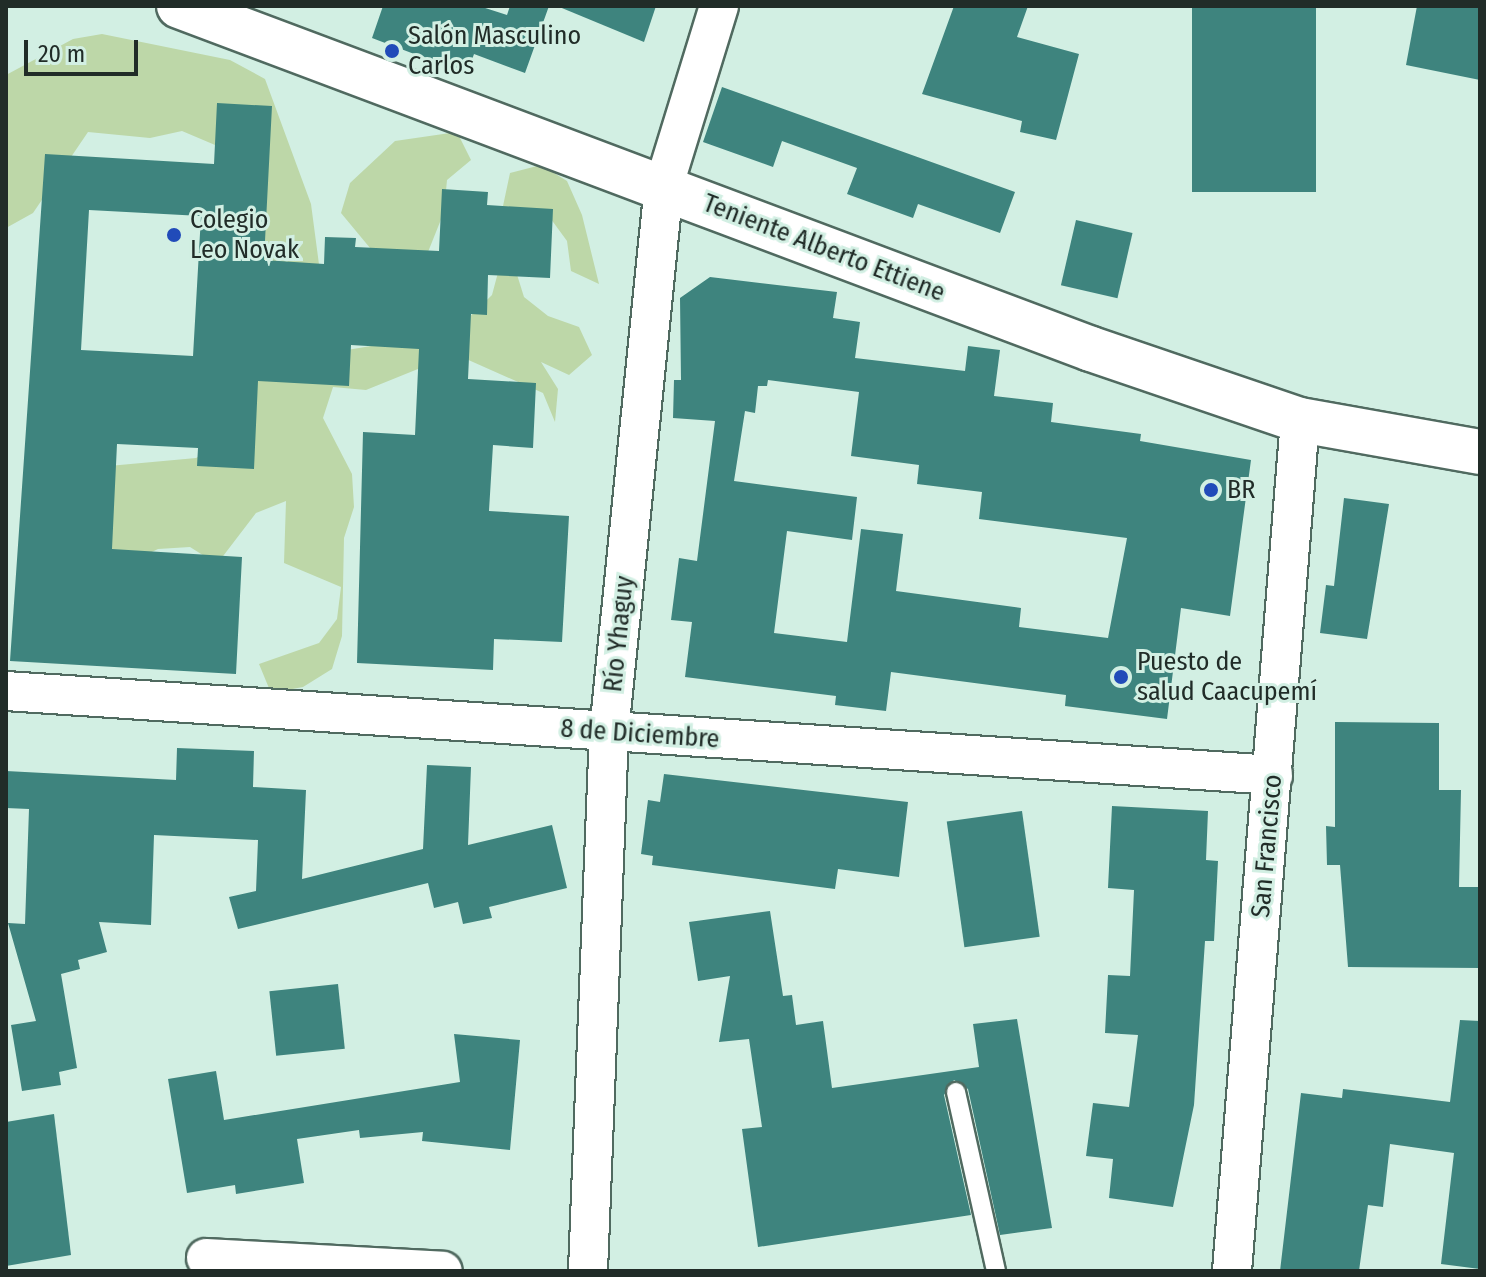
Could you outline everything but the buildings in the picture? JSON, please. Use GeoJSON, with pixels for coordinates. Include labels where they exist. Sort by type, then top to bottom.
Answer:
{"type":"FeatureCollection","features":[{"type":"Feature","properties":{"kind":"main road","name":"Teniente Alberto Ettiene"},"geometry":{"type":"LineString","coordinates":[[191,8],[664,185],[995,315],[1300,420],[1480,452]]}},
{"type":"Feature","properties":{"kind":"street","name":"Río Yhaguy"},"geometry":{"type":"LineString","coordinates":[[588,1271],[609,732],[664,185],[719,6]]}},
{"type":"Feature","properties":{"kind":"street","name":"San Francisco"},"geometry":{"type":"LineString","coordinates":[[1232,1271],[1300,420]]}},
{"type":"Feature","properties":{"kind":"street","name":"8 de Diciembre"},"geometry":{"type":"LineString","coordinates":[[6,691],[1273,775]]}},
{"type":"Feature","properties":{"kind":"street"},"geometry":{"type":"LineString","coordinates":[[206,1258],[443,1271]]}},
{"type":"Feature","properties":{"kind":"lane"},"geometry":{"type":"LineString","coordinates":[[956,1092],[996,1271]]}},
{"type":"Feature","properties":{"kind":"green space"},"geometry":{"type":"Polygon","coordinates":[[[102,34],[230,60],[265,79],[311,204],[320,272],[341,351],[371,346],[380,260],[341,213],[350,183],[395,141],[457,132],[471,160],[447,180],[444,212],[408,302],[449,337],[492,295],[508,235],[503,206],[510,173],[541,165],[567,181],[582,215],[599,284],[571,271],[567,241],[548,215],[514,265],[524,297],[548,316],[579,327],[592,355],[569,375],[541,362],[558,389],[555,422],[543,393],[455,354],[366,390],[333,387],[323,418],[352,474],[354,507],[344,538],[342,636],[332,669],[303,687],[271,693],[259,664],[319,643],[337,619],[341,587],[284,563],[286,501],[256,513],[217,564],[190,547],[158,549],[129,563],[97,552],[87,468],[196,458],[251,427],[241,156],[182,131],[150,138],[88,132],[33,213],[6,228],[6,75],[73,39],[102,34]]]}},
{"type":"Feature","properties":{"kind":"place","name":"Salón Masculino Carlos"},"geometry":{"type":"Point","coordinates":[392,51]}},
{"type":"Feature","properties":{"kind":"place","name":"Colegio Leo Novak"},"geometry":{"type":"Point","coordinates":[174,235]}},
{"type":"Feature","properties":{"kind":"place","name":"BR"},"geometry":{"type":"Point","coordinates":[1211,490]}},
{"type":"Feature","properties":{"kind":"place","name":"Puesto de salud Caacupemí"},"geometry":{"type":"Point","coordinates":[1121,677]}}]}
